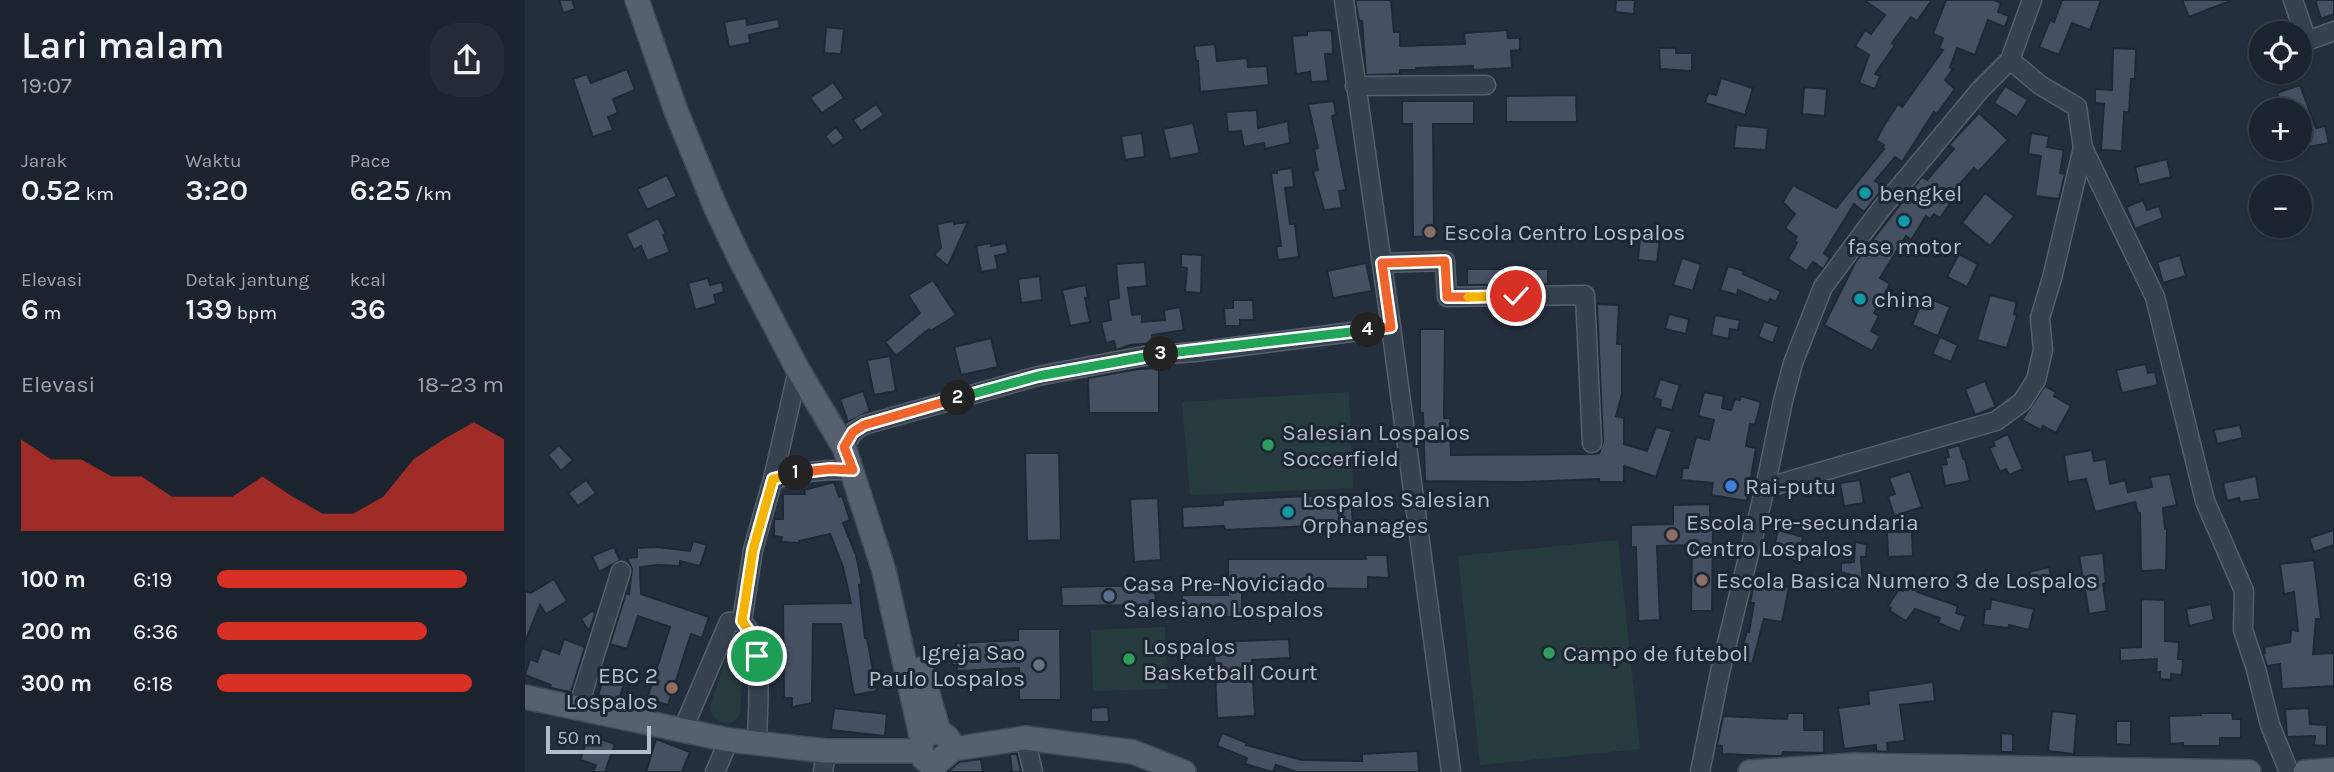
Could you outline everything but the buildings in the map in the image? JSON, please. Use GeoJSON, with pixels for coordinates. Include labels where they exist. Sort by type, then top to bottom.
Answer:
{"type":"FeatureCollection","features":[{"type":"Feature","properties":{"kind":"main road"},"geometry":{"type":"LineString","coordinates":[[637,0],[676,111],[715,206],[798,370],[844,447],[884,571],[934,755]]}},
{"type":"Feature","properties":{"kind":"main road"},"geometry":{"type":"LineString","coordinates":[[525,697],[729,740],[757,742],[825,762],[934,755],[1025,738],[1133,752],[1184,772]]}},
{"type":"Feature","properties":{"kind":"main road"},"geometry":{"type":"LineString","coordinates":[[1750,772],[1854,765],[2249,772]]}},
{"type":"Feature","properties":{"kind":"main road"},"geometry":{"type":"LineString","coordinates":[[2305,772],[2334,770]]}},
{"type":"Feature","properties":{"kind":"street"},"geometry":{"type":"LineString","coordinates":[[1344,0],[1451,772]]}},
{"type":"Feature","properties":{"kind":"street"},"geometry":{"type":"LineString","coordinates":[[1700,772],[1720,672],[1793,363],[1823,287],[1881,209],[1980,90],[2010,60],[2032,0]]}},
{"type":"Feature","properties":{"kind":"street"},"geometry":{"type":"LineString","coordinates":[[2293,0],[2307,41],[2334,31]]}},
{"type":"Feature","properties":{"kind":"street"},"geometry":{"type":"LineString","coordinates":[[2010,60],[2040,85],[2077,107],[2083,148],[2155,297],[2205,500],[2244,591],[2243,631],[2270,725],[2289,772]]}},
{"type":"Feature","properties":{"kind":"street"},"geometry":{"type":"LineString","coordinates":[[1355,86],[1486,85]]}},
{"type":"Feature","properties":{"kind":"street"},"geometry":{"type":"LineString","coordinates":[[1765,488],[1996,422],[2022,402],[2036,380],[2041,360],[2043,350],[2040,318],[2083,148]]}},
{"type":"Feature","properties":{"kind":"street"},"geometry":{"type":"LineString","coordinates":[[1382,263],[1445,261],[1447,297],[1585,295],[1592,443]]}},
{"type":"Feature","properties":{"kind":"street"},"geometry":{"type":"LineString","coordinates":[[844,447],[853,432],[864,425],[1038,376],[1144,356],[1391,327]]}},
{"type":"Feature","properties":{"kind":"street"},"geometry":{"type":"LineString","coordinates":[[757,742],[757,656],[753,637],[742,621],[753,550],[773,479],[798,370]]}},
{"type":"Feature","properties":{"kind":"street"},"geometry":{"type":"LineString","coordinates":[[773,479],[795,473],[830,469],[853,470]]}},
{"type":"Feature","properties":{"kind":"street"},"geometry":{"type":"LineString","coordinates":[[578,708],[621,571]]}},
{"type":"Feature","properties":{"kind":"street"},"geometry":{"type":"LineString","coordinates":[[683,729],[729,622],[742,621]]}},
{"type":"Feature","properties":{"kind":"street"},"geometry":{"type":"LineString","coordinates":[[1025,738],[1033,772]]}},
{"type":"Feature","properties":{"kind":"street"},"geometry":{"type":"LineString","coordinates":[[715,772],[729,740]]}},
{"type":"Feature","properties":{"kind":"green space","name":"Salesian Lospalos Soccerfield"},"geometry":{"type":"Polygon","coordinates":[[[1349,392],[1353,488],[1190,495],[1182,402],[1349,392]]]}},
{"type":"Feature","properties":{"kind":"green space","name":"Campo de futebol"},"geometry":{"type":"Polygon","coordinates":[[[1618,540],[1640,749],[1480,765],[1458,556],[1618,540]]]}},
{"type":"Feature","properties":{"kind":"green space","name":"Lospalos Basketball Court"},"geometry":{"type":"Polygon","coordinates":[[[1165,627],[1168,689],[1093,691],[1091,630],[1165,627]]]}},
{"type":"Feature","properties":{"kind":"green space"},"geometry":{"type":"Polygon","coordinates":[[[735,641],[745,644],[740,712],[733,722],[723,723],[714,717],[710,706],[731,644],[735,641]]]}},
{"type":"Feature","properties":{"kind":"place","name":"bengkel"},"geometry":{"type":"Point","coordinates":[1865,193]}},
{"type":"Feature","properties":{"kind":"place","name":"fase motor"},"geometry":{"type":"Point","coordinates":[1904,221]}},
{"type":"Feature","properties":{"kind":"place","name":"Escola Centro Lospalos"},"geometry":{"type":"Point","coordinates":[1430,232]}},
{"type":"Feature","properties":{"kind":"place","name":"china"},"geometry":{"type":"Point","coordinates":[1860,299]}},
{"type":"Feature","properties":{"kind":"place","name":"Salesian Lospalos Soccerfield"},"geometry":{"type":"Point","coordinates":[1268,445]}},
{"type":"Feature","properties":{"kind":"place","name":"Rai-putu"},"geometry":{"type":"Point","coordinates":[1731,486]}},
{"type":"Feature","properties":{"kind":"place","name":"Lospalos Salesian Orphanages"},"geometry":{"type":"Point","coordinates":[1288,512]}},
{"type":"Feature","properties":{"kind":"place","name":"Escola Pre-secundaria Centro Lospalos"},"geometry":{"type":"Point","coordinates":[1672,535]}},
{"type":"Feature","properties":{"kind":"place","name":"Escola Basica Numero 3 de Lospalos"},"geometry":{"type":"Point","coordinates":[1702,580]}},
{"type":"Feature","properties":{"kind":"place","name":"Casa Pre-Noviciado Salesiano Lospalos"},"geometry":{"type":"Point","coordinates":[1109,596]}},
{"type":"Feature","properties":{"kind":"place","name":"Campo de futebol"},"geometry":{"type":"Point","coordinates":[1549,653]}},
{"type":"Feature","properties":{"kind":"place","name":"Lospalos Basketball Court"},"geometry":{"type":"Point","coordinates":[1129,659]}},
{"type":"Feature","properties":{"kind":"place","name":"Igreja Sao Paulo Lospalos"},"geometry":{"type":"Point","coordinates":[1039,665]}},
{"type":"Feature","properties":{"kind":"place","name":"EBC 2 Lospalos"},"geometry":{"type":"Point","coordinates":[672,688]}},
{"type":"Feature","properties":{"kind":"route"},"geometry":{"type":"LineString","coordinates":[[757,656],[753,637],[742,621],[753,550],[773,479],[795,473],[830,469],[853,470],[844,447],[853,432],[864,425],[1038,376],[1144,356],[1391,327],[1382,263],[1445,261],[1447,297],[1516,296]]}}]}
